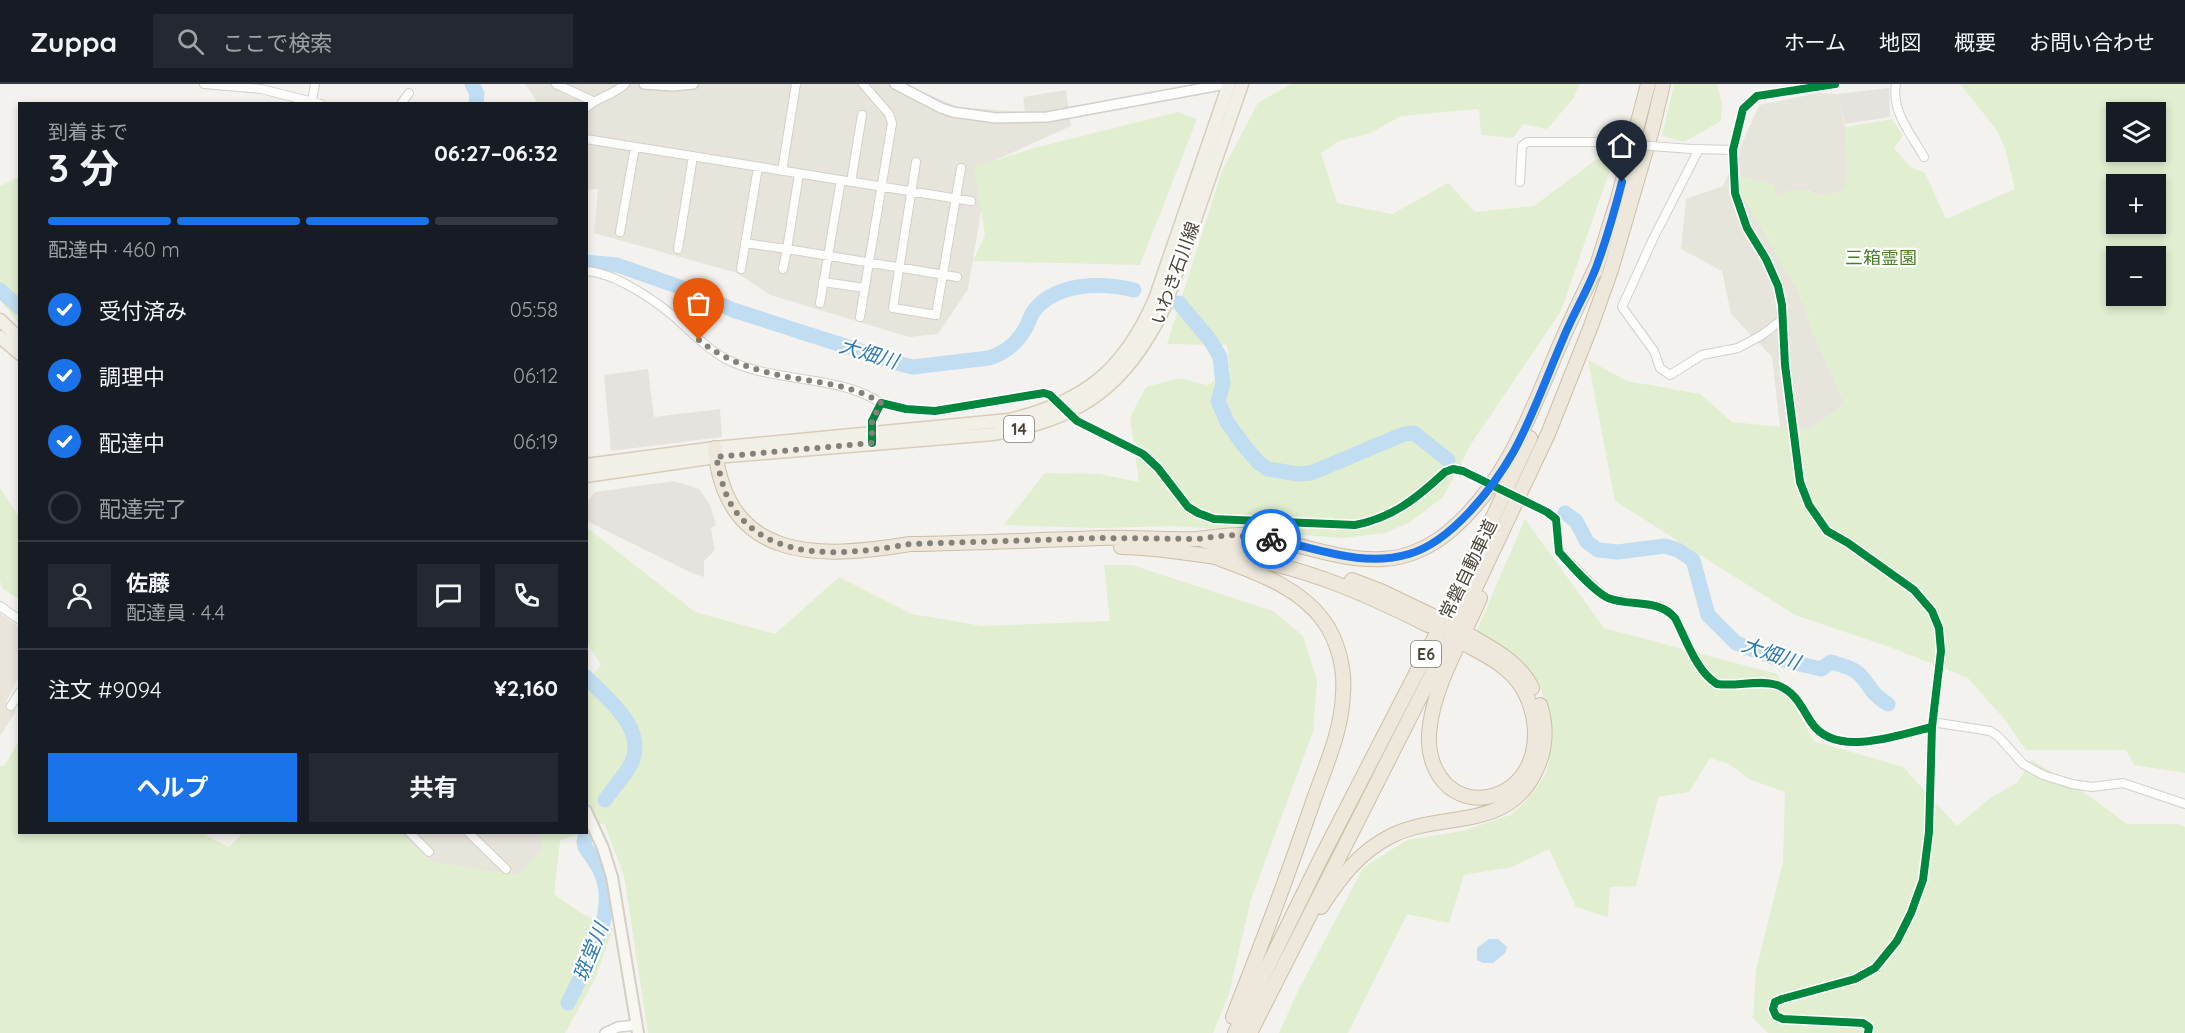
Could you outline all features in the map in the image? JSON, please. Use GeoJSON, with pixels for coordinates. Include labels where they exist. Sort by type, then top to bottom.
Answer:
{"type":"FeatureCollection","features":[{"type":"Feature","properties":{"kind":"highway","name":"常磐自動車道"},"geometry":{"type":"LineString","coordinates":[[1235,1033],[1294,910],[1458,592],[1555,379],[1597,265],[1617,202],[1648,84]]}},
{"type":"Feature","properties":{"kind":"highway","name":"常磐自動車道"},"geometry":{"type":"LineString","coordinates":[[1250,1033],[1471,597],[1540,451],[1592,326],[1611,270],[1644,160],[1663,84]]}},
{"type":"Feature","properties":{"kind":"highway"},"geometry":{"type":"LineString","coordinates":[[715,452],[733,508],[750,527],[772,542],[796,549],[840,551],[910,544],[1101,538],[1197,539],[1246,535],[1294,543],[1332,554],[1368,559],[1384,559],[1411,554],[1438,541],[1468,514],[1514,451],[1570,321],[1597,265]]}},
{"type":"Feature","properties":{"kind":"highway"},"geometry":{"type":"LineString","coordinates":[[1258,1033],[1321,907],[1340,879],[1363,854],[1402,831],[1474,817],[1503,807],[1521,792],[1535,773],[1542,755],[1544,738],[1542,711],[1534,691],[1522,672],[1511,661],[1469,640],[1506,669],[1520,684],[1530,703],[1534,722],[1534,742],[1529,764],[1523,774],[1508,789],[1490,797],[1481,798],[1463,794],[1454,790],[1439,776],[1430,754],[1429,741],[1431,720],[1438,693],[1479,601],[1540,451]]}},
{"type":"Feature","properties":{"kind":"highway"},"geometry":{"type":"LineString","coordinates":[[885,548],[910,553],[1125,547],[1251,560],[1310,574],[1430,620],[1383,592],[1313,566],[1197,539]]}},
{"type":"Feature","properties":{"kind":"highway"},"geometry":{"type":"LineString","coordinates":[[1218,558],[1286,588],[1314,610],[1333,640],[1340,658],[1344,684],[1342,706],[1332,748],[1227,1033]]}},
{"type":"Feature","properties":{"kind":"main road","name":"いわき石川線"},"geometry":{"type":"LineString","coordinates":[[588,465],[872,438],[959,437],[1025,429],[1051,421],[1112,368],[1144,325],[1155,299],[1228,84]]}},
{"type":"Feature","properties":{"kind":"main road","name":"いわき石川線"},"geometry":{"type":"LineString","coordinates":[[1064,408],[1105,389],[1132,362],[1153,332],[1165,306],[1242,84]]}},
{"type":"Feature","properties":{"kind":"main road"},"geometry":{"type":"LineString","coordinates":[[2,330],[18,338]]}},
{"type":"Feature","properties":{"kind":"main road"},"geometry":{"type":"LineString","coordinates":[[2,330],[18,351]]}},
{"type":"Feature","properties":{"kind":"main road","name":"いわき石川線"},"geometry":{"type":"LineString","coordinates":[[588,476],[715,452]]}},
{"type":"Feature","properties":{"kind":"main road"},"geometry":{"type":"LineString","coordinates":[[588,815],[603,848],[612,877],[638,1029]]}},
{"type":"Feature","properties":{"kind":"street"},"geometry":{"type":"LineString","coordinates":[[204,84],[238,85],[315,102]]}},
{"type":"Feature","properties":{"kind":"street"},"geometry":{"type":"LineString","coordinates":[[312,101],[315,84]]}},
{"type":"Feature","properties":{"kind":"street"},"geometry":{"type":"LineString","coordinates":[[556,84],[593,101]]}},
{"type":"Feature","properties":{"kind":"street"},"geometry":{"type":"LineString","coordinates":[[588,106],[593,101],[615,93],[625,84]]}},
{"type":"Feature","properties":{"kind":"street"},"geometry":{"type":"LineString","coordinates":[[644,84],[673,86],[693,84]]}},
{"type":"Feature","properties":{"kind":"street"},"geometry":{"type":"LineString","coordinates":[[782,171],[796,84]]}},
{"type":"Feature","properties":{"kind":"street"},"geometry":{"type":"LineString","coordinates":[[860,317],[892,118],[863,84]]}},
{"type":"Feature","properties":{"kind":"street"},"geometry":{"type":"LineString","coordinates":[[895,84],[941,108],[996,118],[1047,117],[1228,84]]}},
{"type":"Feature","properties":{"kind":"street"},"geometry":{"type":"LineString","coordinates":[[1835,84],[1757,96],[1743,109],[1733,150],[1734,193],[1747,228],[1766,259],[1778,286],[1783,319],[1785,365],[1800,482],[1809,505],[1827,531],[1848,543],[1914,590],[1932,611],[1938,628],[1941,651],[1932,725],[1929,832],[1923,880],[1911,913],[1897,941],[1875,968],[1855,979],[1782,999],[1775,1002],[1773,1009],[1776,1016],[1783,1019],[1863,1023],[1869,1027],[1869,1033]]}},
{"type":"Feature","properties":{"kind":"street"},"geometry":{"type":"LineString","coordinates":[[1896,84],[1897,110],[1924,156]]}},
{"type":"Feature","properties":{"kind":"street"},"geometry":{"type":"LineString","coordinates":[[402,102],[409,93]]}},
{"type":"Feature","properties":{"kind":"street"},"geometry":{"type":"LineString","coordinates":[[851,182],[862,115]]}},
{"type":"Feature","properties":{"kind":"street"},"geometry":{"type":"LineString","coordinates":[[588,139],[971,201]]}},
{"type":"Feature","properties":{"kind":"street"},"geometry":{"type":"LineString","coordinates":[[1520,182],[1522,146],[1527,142],[1594,142],[1733,150]]}},
{"type":"Feature","properties":{"kind":"street"},"geometry":{"type":"LineString","coordinates":[[620,232],[635,147]]}},
{"type":"Feature","properties":{"kind":"street"},"geometry":{"type":"LineString","coordinates":[[1696,149],[1622,307],[1654,351],[1660,368],[1670,375],[1702,355],[1738,348],[1762,335],[1783,319]]}},
{"type":"Feature","properties":{"kind":"street"},"geometry":{"type":"LineString","coordinates":[[678,249],[693,156]]}},
{"type":"Feature","properties":{"kind":"street"},"geometry":{"type":"LineString","coordinates":[[916,162],[893,308],[936,315],[961,168]]}},
{"type":"Feature","properties":{"kind":"street"},"geometry":{"type":"LineString","coordinates":[[741,269],[758,167]]}},
{"type":"Feature","properties":{"kind":"street"},"geometry":{"type":"LineString","coordinates":[[783,269],[799,174]]}},
{"type":"Feature","properties":{"kind":"street"},"geometry":{"type":"LineString","coordinates":[[820,303],[841,180]]}},
{"type":"Feature","properties":{"kind":"street"},"geometry":{"type":"LineString","coordinates":[[745,243],[957,277]]}},
{"type":"Feature","properties":{"kind":"street"},"geometry":{"type":"LineString","coordinates":[[588,271],[606,275],[638,291],[670,314],[708,347],[735,363],[862,393],[881,403],[906,409],[935,411],[1044,393],[1050,395],[1077,421],[1143,454],[1158,468],[1188,507],[1214,519],[1355,525],[1376,521],[1395,513],[1445,472],[1453,469],[1463,471]]}},
{"type":"Feature","properties":{"kind":"street"},"geometry":{"type":"LineString","coordinates":[[824,282],[865,288]]}},
{"type":"Feature","properties":{"kind":"street"},"geometry":{"type":"LineString","coordinates":[[872,438],[872,421],[881,403]]}},
{"type":"Feature","properties":{"kind":"street"},"geometry":{"type":"LineString","coordinates":[[1547,513],[1556,519],[1559,552],[1606,597],[1660,606],[1670,612],[1710,680],[1718,684],[1777,685],[1799,702],[1812,724],[1831,740],[1863,742],[1932,725],[1990,731],[1998,736],[2023,764],[2052,778],[2092,787],[2122,783],[2185,804]]}},
{"type":"Feature","properties":{"kind":"street"},"geometry":{"type":"LineString","coordinates":[[0,606],[9,615],[18,619]]}},
{"type":"Feature","properties":{"kind":"street"},"geometry":{"type":"LineString","coordinates":[[11,706],[18,695]]}},
{"type":"Feature","properties":{"kind":"street"},"geometry":{"type":"LineString","coordinates":[[411,834],[429,852]]}},
{"type":"Feature","properties":{"kind":"street"},"geometry":{"type":"LineString","coordinates":[[470,834],[506,869]]}},
{"type":"Feature","properties":{"kind":"street"},"geometry":{"type":"LineString","coordinates":[[605,1033],[618,1028],[638,1029]]}},
{"type":"Feature","properties":{"kind":"shaded area"},"geometry":{"type":"Polygon","coordinates":[[[525,84],[904,84],[958,107],[1025,112],[1023,97],[1066,90],[1071,126],[989,163],[968,289],[938,334],[909,337],[770,295],[737,273],[594,233],[598,189],[588,190],[588,102],[537,102],[525,84]]]}},
{"type":"Feature","properties":{"kind":"shaded area"},"geometry":{"type":"Polygon","coordinates":[[[1889,88],[1890,117],[1845,124],[1837,94],[1889,88]]]}},
{"type":"Feature","properties":{"kind":"shaded area"},"geometry":{"type":"Polygon","coordinates":[[[1818,93],[1837,94],[1845,127],[1847,181],[1844,191],[1817,195],[1808,190],[1775,197],[1741,177],[1741,192],[1799,293],[1813,333],[1845,404],[1809,430],[1780,427],[1772,357],[1731,314],[1722,271],[1681,249],[1686,199],[1723,186],[1759,105],[1818,93]]]}},
{"type":"Feature","properties":{"kind":"shaded area"},"geometry":{"type":"Polygon","coordinates":[[[648,369],[654,417],[720,409],[722,437],[611,451],[604,375],[648,369]]]}},
{"type":"Feature","properties":{"kind":"shaded area"},"geometry":{"type":"Polygon","coordinates":[[[674,481],[699,489],[710,505],[716,525],[711,528],[715,550],[704,561],[704,577],[588,521],[588,501],[595,492],[674,481]]]}},
{"type":"Feature","properties":{"kind":"shaded area"},"geometry":{"type":"Polygon","coordinates":[[[0,613],[18,626],[18,678],[6,702],[16,711],[0,736],[0,613]]]}},
{"type":"Feature","properties":{"kind":"shaded area"},"geometry":{"type":"Polygon","coordinates":[[[402,834],[538,834],[544,847],[519,875],[432,862],[402,834]]]}},
{"type":"Feature","properties":{"kind":"green space"},"geometry":{"type":"Polygon","coordinates":[[[1291,84],[1579,84],[1574,98],[1547,129],[1523,124],[1513,138],[1481,135],[1479,109],[1401,116],[1371,133],[1339,141],[1321,153],[1337,203],[1392,214],[1448,183],[1475,212],[1534,206],[1597,159],[1615,155],[1561,311],[1471,444],[1443,497],[1410,522],[1385,533],[1343,538],[1174,526],[1099,528],[1004,525],[1045,473],[1099,474],[1139,482],[1130,417],[1146,387],[1179,378],[1207,385],[1230,373],[1227,345],[1167,344],[1222,171],[1258,103],[1291,84]]]}},
{"type":"Feature","properties":{"kind":"green space"},"geometry":{"type":"Polygon","coordinates":[[[1674,84],[1717,84],[1722,104],[1721,121],[1684,142],[1662,136],[1674,84]]]}},
{"type":"Feature","properties":{"kind":"green space","name":"三箱霊園"},"geometry":{"type":"Polygon","coordinates":[[[1960,84],[2185,84],[2185,773],[2134,765],[2126,750],[2026,750],[2006,721],[1968,678],[1895,649],[1795,615],[1615,501],[1588,360],[1627,381],[1700,394],[1732,422],[1809,430],[1845,404],[1813,333],[1799,293],[1741,192],[1741,176],[1775,185],[1775,197],[1796,189],[1817,195],[1843,191],[1847,181],[1845,127],[1892,119],[1903,135],[1894,148],[1910,167],[1925,173],[1946,219],[2015,189],[2005,148],[1996,129],[1960,84]]]}},
{"type":"Feature","properties":{"kind":"green space"},"geometry":{"type":"Polygon","coordinates":[[[1178,112],[1197,119],[1140,265],[973,261],[985,235],[974,167],[1038,147],[1178,112]]]}},
{"type":"Feature","properties":{"kind":"green space"},"geometry":{"type":"Polygon","coordinates":[[[18,177],[18,323],[0,300],[0,186],[18,177]]]}},
{"type":"Feature","properties":{"kind":"green space"},"geometry":{"type":"Polygon","coordinates":[[[0,488],[18,515],[18,598],[3,589],[0,581],[0,488]]]}},
{"type":"Feature","properties":{"kind":"green space"},"geometry":{"type":"Polygon","coordinates":[[[1525,519],[1604,628],[1777,674],[1814,741],[1903,767],[1957,826],[1990,798],[2017,783],[2032,760],[2086,794],[2127,824],[2179,824],[2185,827],[2185,1033],[1768,1033],[1753,1018],[1756,970],[1783,862],[1785,792],[1749,779],[1729,764],[1710,758],[1689,792],[1658,797],[1636,886],[1610,887],[1608,917],[1576,907],[1549,849],[1512,867],[1464,875],[1449,923],[1407,914],[1348,1033],[1279,1033],[1299,989],[1363,868],[1407,840],[1462,831],[1510,815],[1525,802],[1545,776],[1549,763],[1550,719],[1541,689],[1516,656],[1477,630],[1525,519]]]}},
{"type":"Feature","properties":{"kind":"green space"},"geometry":{"type":"Polygon","coordinates":[[[588,529],[695,612],[775,634],[839,577],[912,614],[982,626],[1110,621],[1104,565],[1132,565],[1273,611],[1303,636],[1317,681],[1313,732],[1251,899],[1229,994],[1213,1033],[648,1033],[624,876],[604,823],[588,830],[588,680],[601,665],[588,645],[588,529]]]}},
{"type":"Feature","properties":{"kind":"green space"},"geometry":{"type":"Polygon","coordinates":[[[18,743],[18,834],[206,834],[229,847],[242,834],[402,834],[432,862],[519,875],[543,848],[538,834],[578,834],[560,841],[554,894],[581,913],[613,929],[594,981],[565,1033],[0,1033],[0,766],[4,766],[18,743]]]}},
{"type":"Feature","properties":{"kind":"water"},"geometry":{"type":"Polygon","coordinates":[[[1489,939],[1498,939],[1507,947],[1505,953],[1493,963],[1483,963],[1477,960],[1477,948],[1489,939]]]}},
{"type":"Feature","properties":{"kind":"waterway","name":"大畑川"},"geometry":{"type":"LineString","coordinates":[[472,84],[477,94],[476,102]]}},
{"type":"Feature","properties":{"kind":"waterway","name":"大畑川"},"geometry":{"type":"LineString","coordinates":[[588,262],[617,265],[697,293],[733,310],[913,367],[989,358],[1000,353],[1018,339],[1033,312],[1042,302],[1066,290],[1094,286],[1134,290]]}},
{"type":"Feature","properties":{"kind":"waterway","name":"斑堂川"},"geometry":{"type":"LineString","coordinates":[[0,290],[18,306]]}},
{"type":"Feature","properties":{"kind":"waterway","name":"大畑川"},"geometry":{"type":"LineString","coordinates":[[1179,303],[1210,340],[1220,357],[1223,384],[1218,401],[1227,422],[1258,462],[1268,469],[1298,474],[1311,473],[1404,434],[1414,433],[1448,460]]}},
{"type":"Feature","properties":{"kind":"waterway","name":"大畑川"},"geometry":{"type":"LineString","coordinates":[[1565,513],[1576,521],[1587,542],[1598,550],[1618,552],[1665,546],[1678,550],[1693,560],[1708,615],[1736,643],[1775,658],[1821,669],[1831,662],[1849,668],[1858,673],[1874,693],[1888,704]]}},
{"type":"Feature","properties":{"kind":"waterway","name":"斑堂川"},"geometry":{"type":"LineString","coordinates":[[588,679],[622,715],[634,737],[635,749],[632,762],[605,800]]}},
{"type":"Feature","properties":{"kind":"waterway","name":"斑堂川"},"geometry":{"type":"LineString","coordinates":[[568,1003],[597,940],[606,907],[606,891],[602,875],[585,847],[586,834]]}},
{"type":"Feature","properties":{"kind":"tunnel"},"geometry":{"type":"LineString","coordinates":[[1463,471],[1547,512]]}},
{"type":"Feature","properties":{"kind":"cycle path"},"geometry":{"type":"LineString","coordinates":[[1835,84],[1757,96],[1743,109],[1733,150],[1735,193],[1747,228],[1766,259],[1778,286],[1782,305],[1785,365],[1800,482],[1809,505],[1827,531],[1848,543],[1914,590],[1932,611],[1939,628],[1941,651],[1932,727],[1929,832],[1923,880],[1911,913],[1897,941],[1875,968],[1855,979],[1782,999],[1775,1002],[1773,1009],[1776,1016],[1783,1019],[1863,1023],[1869,1027],[1868,1033]]}},
{"type":"Feature","properties":{"kind":"cycle path"},"geometry":{"type":"LineString","coordinates":[[872,443],[872,421],[881,403],[906,409],[935,411],[1044,393],[1050,395],[1077,421],[1143,454],[1158,468],[1188,507],[1214,519],[1355,525],[1393,512],[1425,490],[1445,472],[1453,469],[1463,471],[1547,512],[1556,519],[1559,552],[1602,595],[1617,601],[1652,605],[1668,612],[1675,618],[1697,663],[1717,684],[1770,683],[1777,685],[1789,691],[1811,722],[1822,733],[1835,740],[1851,742],[1885,739],[1932,727]]}},
{"type":"Feature","properties":{"kind":"way so far"},"geometry":{"type":"LineString","coordinates":[[699,340],[735,363],[862,393],[881,403],[872,421],[872,443],[716,457],[723,484],[733,508],[761,536],[782,546],[840,551],[910,544],[1101,538],[1197,539],[1246,535],[1271,539]]}},
{"type":"Feature","properties":{"kind":"route"},"geometry":{"type":"LineString","coordinates":[[1271,539],[1351,558],[1395,558],[1411,554],[1438,541],[1468,514],[1514,451],[1570,321],[1597,265],[1622,182]]}}]}
